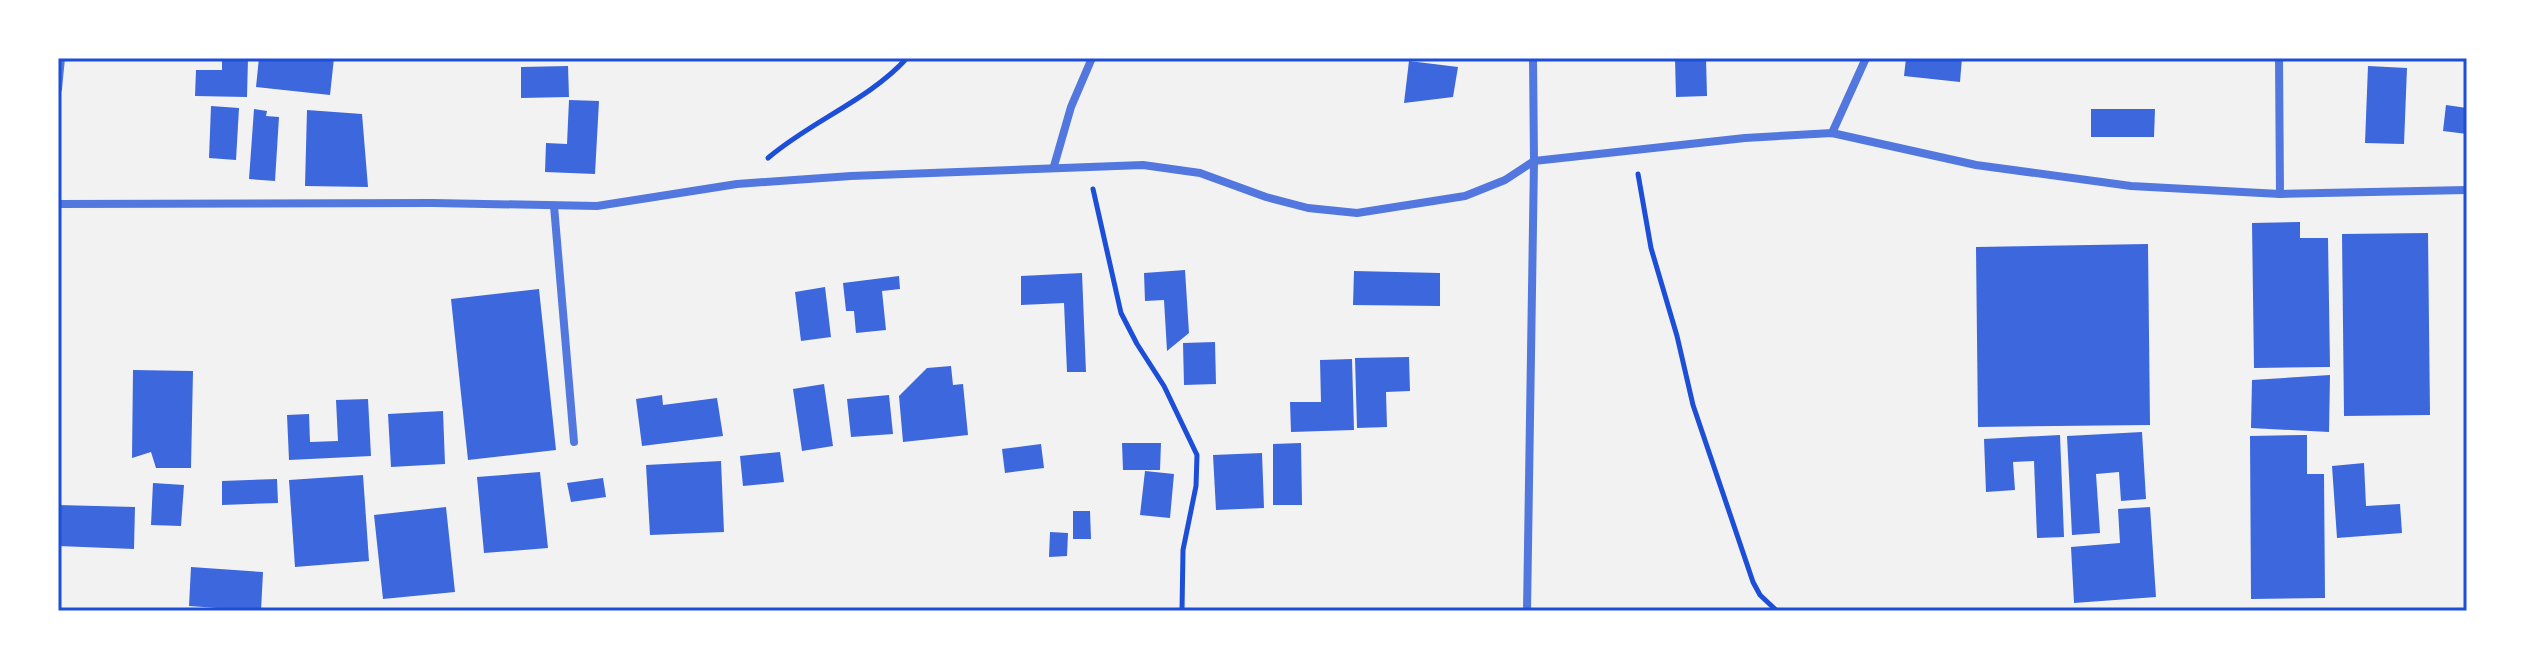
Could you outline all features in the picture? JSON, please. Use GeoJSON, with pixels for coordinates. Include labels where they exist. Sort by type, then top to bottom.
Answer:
{"type":"FeatureCollection","features":[{"type":"Feature","properties":{"kind":"street"},"geometry":{"type":"LineString","coordinates":[[58,89],[61,58]]}},
{"type":"Feature","properties":{"kind":"street"},"geometry":{"type":"LineString","coordinates":[[1054,166],[1071,107],[1092,58]]}},
{"type":"Feature","properties":{"kind":"street"},"geometry":{"type":"LineString","coordinates":[[1527,611],[1533,58]]}},
{"type":"Feature","properties":{"kind":"street"},"geometry":{"type":"LineString","coordinates":[[1832,133],[1866,58]]}},
{"type":"Feature","properties":{"kind":"street"},"geometry":{"type":"LineString","coordinates":[[2279,58],[2280,194]]}},
{"type":"Feature","properties":{"kind":"street"},"geometry":{"type":"LineString","coordinates":[[58,204],[597,206],[737,184],[1054,166],[1143,165],[1200,173],[1266,197],[1333,213],[1357,213],[1465,196],[1505,180],[1534,161],[1745,138],[1832,133],[1976,165],[2131,186],[2280,194],[2467,190]]}},
{"type":"Feature","properties":{"kind":"street"},"geometry":{"type":"LineString","coordinates":[[554,206],[574,442]]}},
{"type":"Feature","properties":{"kind":"path"},"geometry":{"type":"LineString","coordinates":[[737,184],[783,145],[875,86],[907,58]]}},
{"type":"Feature","properties":{"kind":"path"},"geometry":{"type":"LineString","coordinates":[[1635,151],[1651,248],[1693,405],[1753,582],[1760,595],[1777,611]]}},
{"type":"Feature","properties":{"kind":"path"},"geometry":{"type":"LineString","coordinates":[[1087,166],[1121,313],[1164,386],[1197,455],[1196,486],[1183,550],[1182,611]]}},
{"type":"Feature","properties":{"kind":"building"},"geometry":{"type":"Polygon","coordinates":[[[222,58],[248,58],[247,97],[195,96],[196,70],[222,70],[222,58]]]}},
{"type":"Feature","properties":{"kind":"building"},"geometry":{"type":"Polygon","coordinates":[[[259,58],[334,58],[330,95],[256,87],[259,58]]]}},
{"type":"Feature","properties":{"kind":"building"},"geometry":{"type":"Polygon","coordinates":[[[1675,58],[1706,58],[1707,96],[1676,97],[1675,58]]]}},
{"type":"Feature","properties":{"kind":"building"},"geometry":{"type":"Polygon","coordinates":[[[1906,58],[1962,58],[1960,82],[1904,76],[1906,58]]]}},
{"type":"Feature","properties":{"kind":"building"},"geometry":{"type":"Polygon","coordinates":[[[1409,61],[1458,67],[1453,97],[1404,103],[1409,61]]]}},
{"type":"Feature","properties":{"kind":"building"},"geometry":{"type":"Polygon","coordinates":[[[568,66],[569,97],[521,98],[521,67],[568,66]]]}},
{"type":"Feature","properties":{"kind":"building"},"geometry":{"type":"Polygon","coordinates":[[[2368,66],[2407,68],[2404,144],[2365,143],[2368,66]]]}},
{"type":"Feature","properties":{"kind":"building"},"geometry":{"type":"Polygon","coordinates":[[[569,100],[599,101],[595,174],[545,172],[546,143],[567,144],[569,100]]]}},
{"type":"Feature","properties":{"kind":"building"},"geometry":{"type":"Polygon","coordinates":[[[2446,105],[2467,108],[2467,134],[2443,131],[2446,105]]]}},
{"type":"Feature","properties":{"kind":"building"},"geometry":{"type":"Polygon","coordinates":[[[211,106],[239,108],[236,160],[209,158],[211,106]]]}},
{"type":"Feature","properties":{"kind":"building"},"geometry":{"type":"Polygon","coordinates":[[[254,109],[267,111],[266,116],[279,117],[275,181],[249,179],[254,109]]]}},
{"type":"Feature","properties":{"kind":"building"},"geometry":{"type":"Polygon","coordinates":[[[2091,109],[2155,109],[2154,137],[2091,137],[2091,109]]]}},
{"type":"Feature","properties":{"kind":"building"},"geometry":{"type":"Polygon","coordinates":[[[307,110],[362,114],[368,187],[305,186],[307,110]]]}},
{"type":"Feature","properties":{"kind":"building"},"geometry":{"type":"Polygon","coordinates":[[[2300,222],[2300,238],[2328,238],[2330,367],[2254,368],[2252,223],[2300,222]]]}},
{"type":"Feature","properties":{"kind":"building"},"geometry":{"type":"Polygon","coordinates":[[[2428,233],[2430,415],[2344,416],[2342,234],[2428,233]]]}},
{"type":"Feature","properties":{"kind":"building"},"geometry":{"type":"Polygon","coordinates":[[[2148,244],[2150,425],[1978,427],[1976,247],[2148,244]]]}},
{"type":"Feature","properties":{"kind":"building"},"geometry":{"type":"Polygon","coordinates":[[[1185,270],[1189,333],[1167,351],[1164,300],[1145,301],[1144,273],[1185,270]]]}},
{"type":"Feature","properties":{"kind":"building"},"geometry":{"type":"Polygon","coordinates":[[[1354,271],[1440,273],[1440,306],[1353,305],[1354,271]]]}},
{"type":"Feature","properties":{"kind":"building"},"geometry":{"type":"Polygon","coordinates":[[[1082,273],[1086,372],[1067,372],[1064,303],[1021,305],[1021,276],[1082,273]]]}},
{"type":"Feature","properties":{"kind":"building"},"geometry":{"type":"Polygon","coordinates":[[[899,276],[900,289],[882,291],[886,330],[856,333],[854,311],[846,311],[843,283],[899,276]]]}},
{"type":"Feature","properties":{"kind":"building"},"geometry":{"type":"Polygon","coordinates":[[[825,287],[831,337],[801,341],[795,292],[825,287]]]}},
{"type":"Feature","properties":{"kind":"building"},"geometry":{"type":"Polygon","coordinates":[[[539,289],[556,450],[468,460],[451,299],[539,289]]]}},
{"type":"Feature","properties":{"kind":"building"},"geometry":{"type":"Polygon","coordinates":[[[1215,342],[1216,384],[1184,385],[1183,343],[1215,342]]]}},
{"type":"Feature","properties":{"kind":"building"},"geometry":{"type":"Polygon","coordinates":[[[1409,357],[1410,391],[1386,392],[1387,427],[1357,428],[1355,358],[1409,357]]]}},
{"type":"Feature","properties":{"kind":"building"},"geometry":{"type":"Polygon","coordinates":[[[1352,359],[1354,430],[1291,432],[1290,402],[1321,402],[1320,360],[1352,359]]]}},
{"type":"Feature","properties":{"kind":"building"},"geometry":{"type":"Polygon","coordinates":[[[951,366],[953,385],[963,384],[968,435],[903,442],[899,396],[927,368],[951,366]]]}},
{"type":"Feature","properties":{"kind":"building"},"geometry":{"type":"Polygon","coordinates":[[[133,370],[193,371],[191,468],[156,468],[151,452],[132,458],[133,370]]]}},
{"type":"Feature","properties":{"kind":"building"},"geometry":{"type":"Polygon","coordinates":[[[2330,375],[2329,432],[2251,428],[2252,380],[2330,375]]]}},
{"type":"Feature","properties":{"kind":"building"},"geometry":{"type":"Polygon","coordinates":[[[824,384],[833,446],[802,451],[793,389],[824,384]]]}},
{"type":"Feature","properties":{"kind":"building"},"geometry":{"type":"Polygon","coordinates":[[[662,395],[663,405],[717,398],[723,436],[642,446],[636,399],[662,395]]]}},
{"type":"Feature","properties":{"kind":"building"},"geometry":{"type":"Polygon","coordinates":[[[889,395],[893,434],[851,437],[847,399],[889,395]]]}},
{"type":"Feature","properties":{"kind":"building"},"geometry":{"type":"Polygon","coordinates":[[[368,399],[371,456],[289,460],[287,415],[309,414],[310,442],[338,441],[336,400],[368,399]]]}},
{"type":"Feature","properties":{"kind":"building"},"geometry":{"type":"Polygon","coordinates":[[[443,411],[445,464],[391,467],[388,414],[443,411]]]}},
{"type":"Feature","properties":{"kind":"building"},"geometry":{"type":"Polygon","coordinates":[[[2142,432],[2146,499],[2121,501],[2119,472],[2096,474],[2100,533],[2072,535],[2067,436],[2142,432]]]}},
{"type":"Feature","properties":{"kind":"building"},"geometry":{"type":"Polygon","coordinates":[[[2060,435],[2064,537],[2037,538],[2034,461],[2013,462],[2015,490],[1986,492],[1984,439],[2060,435]]]}},
{"type":"Feature","properties":{"kind":"building"},"geometry":{"type":"Polygon","coordinates":[[[2307,435],[2307,474],[2324,474],[2325,598],[2251,599],[2250,436],[2307,435]]]}},
{"type":"Feature","properties":{"kind":"building"},"geometry":{"type":"Polygon","coordinates":[[[1122,443],[1161,443],[1160,470],[1123,470],[1122,443]]]}},
{"type":"Feature","properties":{"kind":"building"},"geometry":{"type":"Polygon","coordinates":[[[1301,443],[1302,505],[1273,505],[1273,444],[1301,443]]]}},
{"type":"Feature","properties":{"kind":"building"},"geometry":{"type":"Polygon","coordinates":[[[1041,444],[1044,468],[1005,473],[1002,449],[1041,444]]]}},
{"type":"Feature","properties":{"kind":"building"},"geometry":{"type":"Polygon","coordinates":[[[780,452],[784,482],[743,486],[740,456],[780,452]]]}},
{"type":"Feature","properties":{"kind":"building"},"geometry":{"type":"Polygon","coordinates":[[[1262,453],[1264,508],[1216,510],[1213,455],[1262,453]]]}},
{"type":"Feature","properties":{"kind":"building"},"geometry":{"type":"Polygon","coordinates":[[[721,461],[724,532],[650,535],[646,465],[721,461]]]}},
{"type":"Feature","properties":{"kind":"building"},"geometry":{"type":"Polygon","coordinates":[[[2364,463],[2366,506],[2400,504],[2402,533],[2337,538],[2332,466],[2364,463]]]}},
{"type":"Feature","properties":{"kind":"building"},"geometry":{"type":"Polygon","coordinates":[[[1145,471],[1174,474],[1170,518],[1140,515],[1145,471]]]}},
{"type":"Feature","properties":{"kind":"building"},"geometry":{"type":"Polygon","coordinates":[[[540,472],[548,548],[484,553],[477,477],[540,472]]]}},
{"type":"Feature","properties":{"kind":"building"},"geometry":{"type":"Polygon","coordinates":[[[363,475],[369,561],[295,567],[289,480],[363,475]]]}},
{"type":"Feature","properties":{"kind":"building"},"geometry":{"type":"Polygon","coordinates":[[[603,478],[606,497],[571,502],[567,483],[603,478]]]}},
{"type":"Feature","properties":{"kind":"building"},"geometry":{"type":"Polygon","coordinates":[[[277,479],[278,503],[222,505],[222,481],[277,479]]]}},
{"type":"Feature","properties":{"kind":"building"},"geometry":{"type":"Polygon","coordinates":[[[153,483],[184,485],[181,526],[151,525],[153,483]]]}},
{"type":"Feature","properties":{"kind":"building"},"geometry":{"type":"Polygon","coordinates":[[[58,505],[135,507],[134,549],[58,546],[58,505]]]}},
{"type":"Feature","properties":{"kind":"building"},"geometry":{"type":"Polygon","coordinates":[[[446,507],[455,592],[383,599],[374,515],[446,507]]]}},
{"type":"Feature","properties":{"kind":"building"},"geometry":{"type":"Polygon","coordinates":[[[2150,507],[2156,597],[2074,603],[2071,547],[2120,543],[2118,509],[2150,507]]]}},
{"type":"Feature","properties":{"kind":"building"},"geometry":{"type":"Polygon","coordinates":[[[1073,511],[1090,511],[1091,539],[1073,539],[1073,511]]]}},
{"type":"Feature","properties":{"kind":"building"},"geometry":{"type":"Polygon","coordinates":[[[1050,532],[1068,533],[1067,556],[1049,557],[1050,532]]]}},
{"type":"Feature","properties":{"kind":"building"},"geometry":{"type":"Polygon","coordinates":[[[191,567],[263,572],[261,611],[189,606],[191,567]]]}}]}
